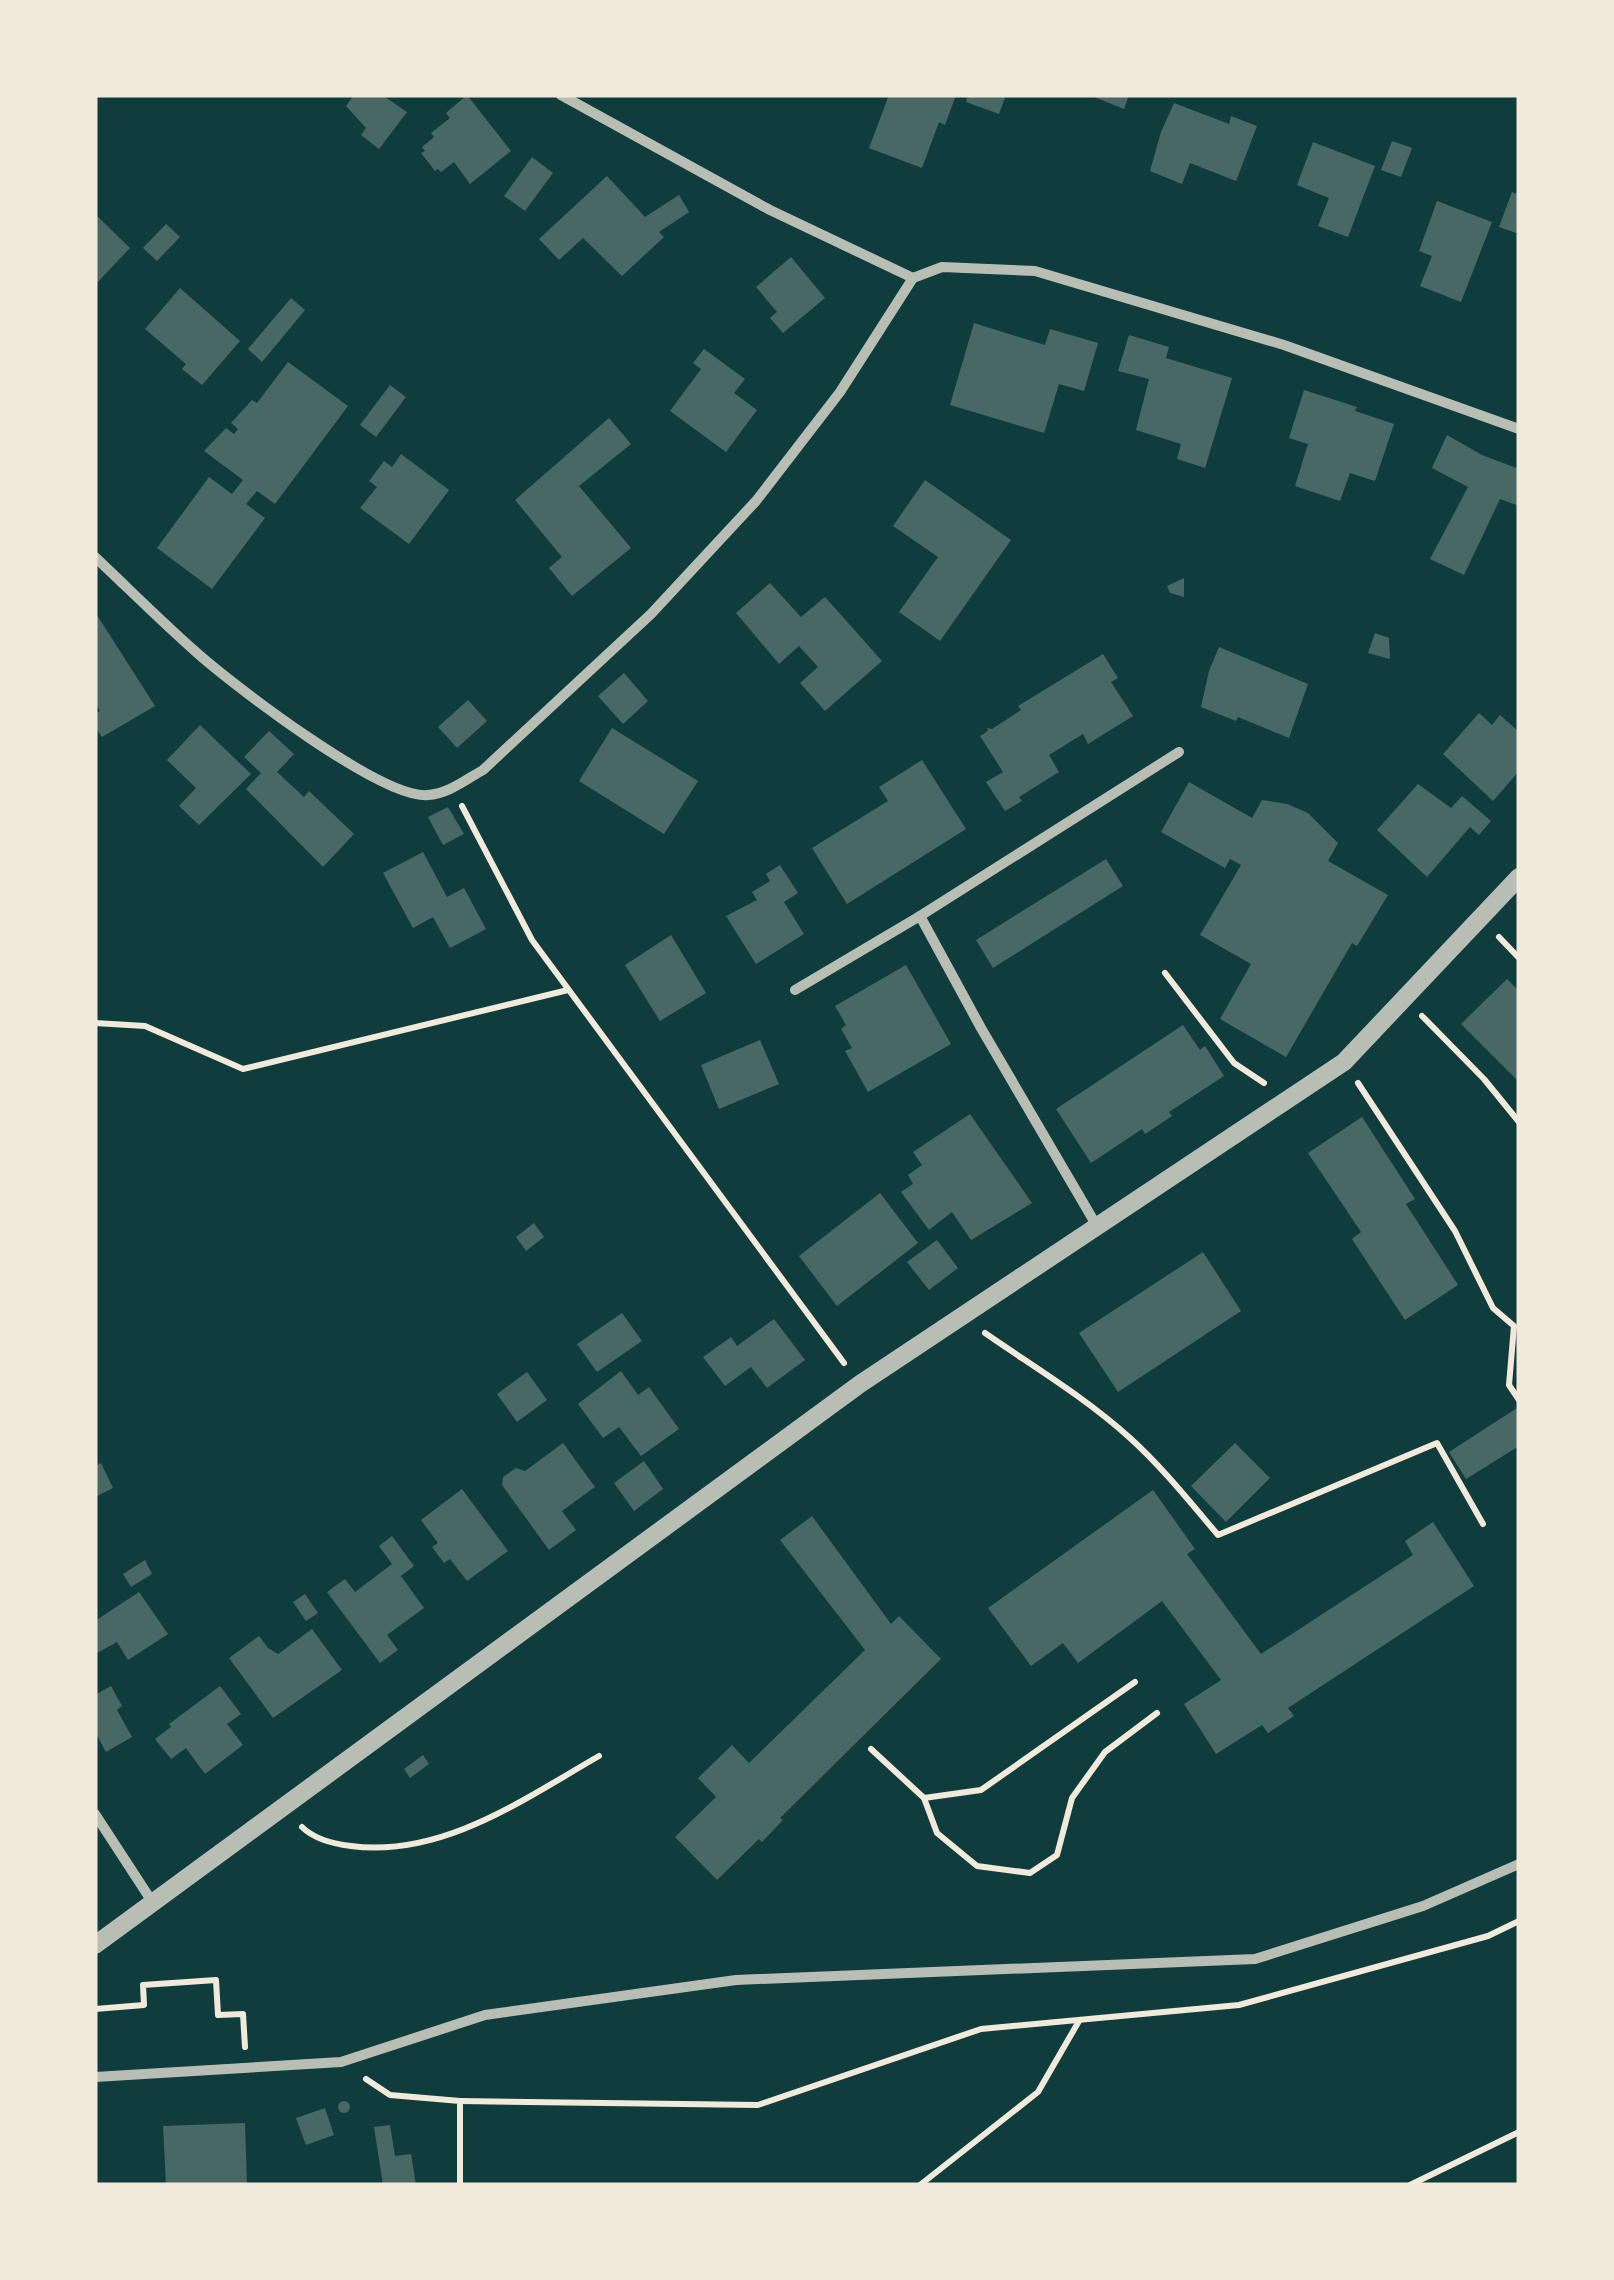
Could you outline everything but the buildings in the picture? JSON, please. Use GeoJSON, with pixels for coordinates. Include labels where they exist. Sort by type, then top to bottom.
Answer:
{"type":"FeatureCollection","features":[{"type":"Feature","properties":{"kind":"street"},"geometry":{"type":"LineString","coordinates":[[561,95],[770,210],[912,278]]}},
{"type":"Feature","properties":{"kind":"street"},"geometry":{"type":"LineString","coordinates":[[95,557],[199,654],[332,754],[396,790],[428,796],[453,788],[484,770],[651,614],[756,501],[840,392],[912,278],[942,268],[1035,271],[1284,345],[1519,429]]}},
{"type":"Feature","properties":{"kind":"street"},"geometry":{"type":"LineString","coordinates":[[795,990],[920,916],[1178,752]]}},
{"type":"Feature","properties":{"kind":"street"},"geometry":{"type":"LineString","coordinates":[[95,1945],[860,1384],[1344,1062],[1519,877]]}},
{"type":"Feature","properties":{"kind":"street"},"geometry":{"type":"LineString","coordinates":[[920,916],[980,1028],[1098,1228]]}},
{"type":"Feature","properties":{"kind":"street"},"geometry":{"type":"LineString","coordinates":[[95,1814],[153,1902]]}},
{"type":"Feature","properties":{"kind":"street"},"geometry":{"type":"LineString","coordinates":[[95,2077],[341,2062],[485,2015],[736,1980],[1256,1959],[1422,1906],[1519,1864]]}},
{"type":"Feature","properties":{"kind":"path"},"geometry":{"type":"LineString","coordinates":[[453,788],[532,940],[860,1384]]}},
{"type":"Feature","properties":{"kind":"path"},"geometry":{"type":"LineString","coordinates":[[1164,973],[1234,1063],[1270,1086]]}},
{"type":"Feature","properties":{"kind":"path"},"geometry":{"type":"LineString","coordinates":[[95,1023],[145,1026],[243,1069],[568,990]]}},
{"type":"Feature","properties":{"kind":"path"},"geometry":{"type":"LineString","coordinates":[[1403,998],[1484,1080],[1519,1122]]}},
{"type":"Feature","properties":{"kind":"path"},"geometry":{"type":"LineString","coordinates":[[1344,1062],[1454,1231],[1493,1308],[1516,1326],[1508,1385],[1519,1400]]}},
{"type":"Feature","properties":{"kind":"path"},"geometry":{"type":"LineString","coordinates":[[959,1316],[1129,1436],[1166,1473],[1218,1536],[1437,1444],[1483,1524]]}},
{"type":"Feature","properties":{"kind":"path"},"geometry":{"type":"LineString","coordinates":[[924,1798],[981,1790],[1135,1682]]}},
{"type":"Feature","properties":{"kind":"path"},"geometry":{"type":"LineString","coordinates":[[871,1749],[924,1798],[938,1832],[977,1866],[1030,1873],[1057,1856],[1072,1798],[1105,1752],[1158,1713]]}},
{"type":"Feature","properties":{"kind":"path"},"geometry":{"type":"LineString","coordinates":[[282,1808],[309,1834],[336,1844],[374,1849],[429,1842],[497,1814],[600,1756]]}},
{"type":"Feature","properties":{"kind":"path"},"geometry":{"type":"LineString","coordinates":[[341,2062],[390,2095],[460,2101],[758,2104],[980,2029],[1239,2005],[1488,1936],[1519,1921]]}},
{"type":"Feature","properties":{"kind":"path"},"geometry":{"type":"LineString","coordinates":[[95,2009],[144,2005],[144,1985],[216,1980],[218,2015],[243,2014],[246,2068]]}},
{"type":"Feature","properties":{"kind":"path"},"geometry":{"type":"LineString","coordinates":[[925,2184],[1038,2092],[1080,2020]]}},
{"type":"Feature","properties":{"kind":"path"},"geometry":{"type":"LineString","coordinates":[[460,2101],[460,2185]]}},
{"type":"Feature","properties":{"kind":"path"},"geometry":{"type":"LineString","coordinates":[[1410,2185],[1519,2132]]}}]}
